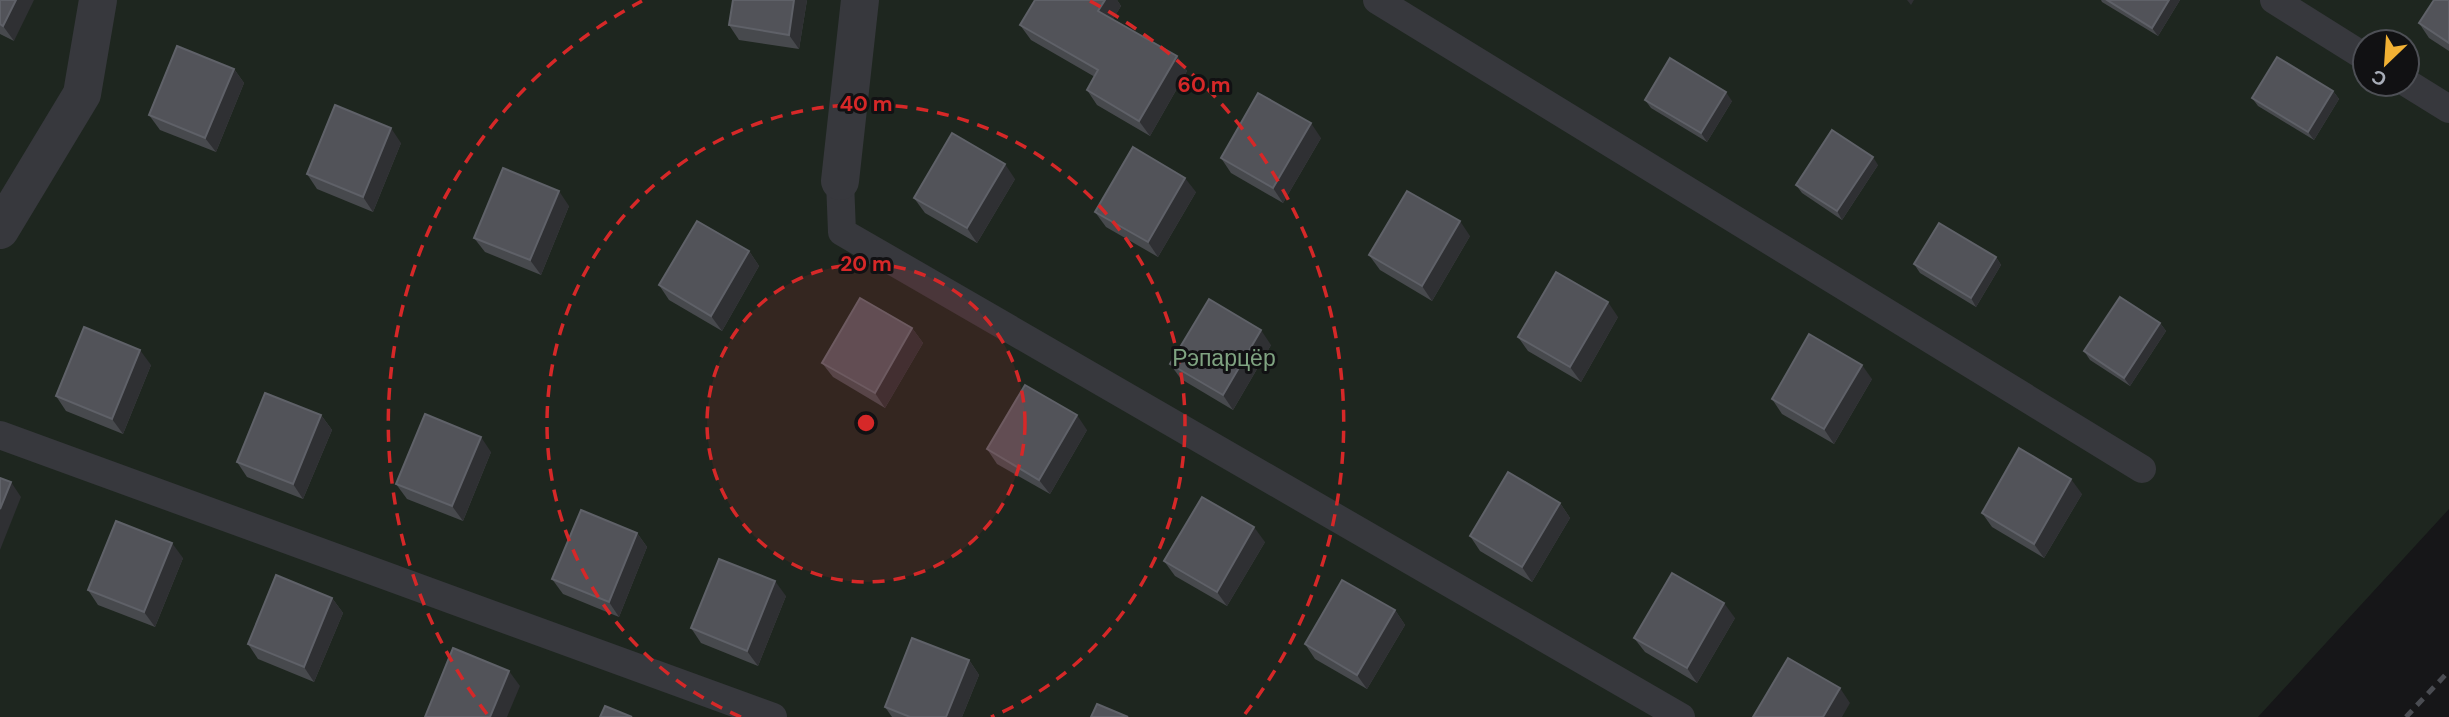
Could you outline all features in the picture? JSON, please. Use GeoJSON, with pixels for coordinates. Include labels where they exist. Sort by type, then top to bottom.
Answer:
{"type":"FeatureCollection","features":[{"type":"Feature","properties":{"kind":"street"},"geometry":{"type":"LineString","coordinates":[[0,230],[82,94],[98,0]]}},
{"type":"Feature","properties":{"kind":"street"},"geometry":{"type":"LineString","coordinates":[[840,181],[860,0]]}},
{"type":"Feature","properties":{"kind":"lane"},"geometry":{"type":"LineString","coordinates":[[1377,0],[2142,469]]}},
{"type":"Feature","properties":{"kind":"lane"},"geometry":{"type":"LineString","coordinates":[[2274,0],[2351,48]]}},
{"type":"Feature","properties":{"kind":"lane"},"geometry":{"type":"LineString","coordinates":[[2421,92],[2449,110]]}},
{"type":"Feature","properties":{"kind":"lane"},"geometry":{"type":"LineString","coordinates":[[840,181],[842,232],[1681,717]]}},
{"type":"Feature","properties":{"kind":"lane"},"geometry":{"type":"LineString","coordinates":[[0,435],[773,717]]}},
{"type":"Feature","properties":{"kind":"green space","name":"Рэпарцёр"},"geometry":{"type":"Polygon","coordinates":[[[0,0],[2449,0],[2449,509],[2258,717],[0,717],[0,0]]]}},
{"type":"Feature","properties":{"kind":"building"},"geometry":{"type":"Polygon","coordinates":[[[0,0],[16,0],[3,26],[0,24],[0,0]]]}},
{"type":"Feature","properties":{"kind":"building"},"geometry":{"type":"Polygon","coordinates":[[[733,0],[794,0],[789,35],[729,25],[733,0]]]}},
{"type":"Feature","properties":{"kind":"building"},"geometry":{"type":"Polygon","coordinates":[[[1035,0],[1105,0],[1098,11],[1177,56],[1139,121],[1087,90],[1098,70],[1020,25],[1035,0]]]}},
{"type":"Feature","properties":{"kind":"building"},"geometry":{"type":"Polygon","coordinates":[[[2107,0],[2169,0],[2152,28],[2107,0]]]}},
{"type":"Feature","properties":{"kind":"building"},"geometry":{"type":"Polygon","coordinates":[[[2434,0],[2449,0],[2449,43],[2419,23],[2434,0]]]}},
{"type":"Feature","properties":{"kind":"building"},"geometry":{"type":"Polygon","coordinates":[[[177,46],[234,69],[205,138],[149,115],[177,46]]]}},
{"type":"Feature","properties":{"kind":"building"},"geometry":{"type":"Polygon","coordinates":[[[2277,57],[2333,91],[2308,132],[2252,98],[2277,57]]]}},
{"type":"Feature","properties":{"kind":"building"},"geometry":{"type":"Polygon","coordinates":[[[1670,58],[1726,92],[1701,133],[1645,100],[1670,58]]]}},
{"type":"Feature","properties":{"kind":"building"},"geometry":{"type":"Polygon","coordinates":[[[1258,93],[1311,123],[1273,188],[1221,158],[1258,93]]]}},
{"type":"Feature","properties":{"kind":"building"},"geometry":{"type":"Polygon","coordinates":[[[335,105],[391,128],[363,197],[307,174],[335,105]]]}},
{"type":"Feature","properties":{"kind":"building"},"geometry":{"type":"Polygon","coordinates":[[[1832,130],[1873,157],[1837,211],[1796,185],[1832,130]]]}},
{"type":"Feature","properties":{"kind":"building"},"geometry":{"type":"Polygon","coordinates":[[[952,133],[1005,164],[967,228],[914,198],[952,133]]]}},
{"type":"Feature","properties":{"kind":"building"},"geometry":{"type":"Polygon","coordinates":[[[1133,147],[1185,178],[1148,242],[1095,212],[1133,147]]]}},
{"type":"Feature","properties":{"kind":"building"},"geometry":{"type":"Polygon","coordinates":[[[503,168],[559,191],[530,260],[474,238],[503,168]]]}},
{"type":"Feature","properties":{"kind":"building"},"geometry":{"type":"Polygon","coordinates":[[[1407,191],[1460,221],[1422,286],[1369,255],[1407,191]]]}},
{"type":"Feature","properties":{"kind":"building"},"geometry":{"type":"Polygon","coordinates":[[[697,221],[749,251],[711,316],[659,285],[697,221]]]}},
{"type":"Feature","properties":{"kind":"building"},"geometry":{"type":"Polygon","coordinates":[[[1939,223],[1996,257],[1971,298],[1914,264],[1939,223]]]}},
{"type":"Feature","properties":{"kind":"building"},"geometry":{"type":"Polygon","coordinates":[[[1556,272],[1608,302],[1570,367],[1518,337],[1556,272]]]}},
{"type":"Feature","properties":{"kind":"building"},"geometry":{"type":"Polygon","coordinates":[[[2120,297],[2160,323],[2124,378],[2084,351],[2120,297]]]}},
{"type":"Feature","properties":{"kind":"building"},"geometry":{"type":"Polygon","coordinates":[[[860,298],[912,328],[875,393],[822,363],[860,298]]]}},
{"type":"Feature","properties":{"kind":"building"},"geometry":{"type":"Polygon","coordinates":[[[1209,299],[1261,330],[1223,395],[1170,364],[1209,299]]]}},
{"type":"Feature","properties":{"kind":"building"},"geometry":{"type":"Polygon","coordinates":[[[84,327],[140,350],[112,419],[56,396],[84,327]]]}},
{"type":"Feature","properties":{"kind":"building"},"geometry":{"type":"Polygon","coordinates":[[[1809,334],[1862,365],[1824,429],[1772,399],[1809,334]]]}},
{"type":"Feature","properties":{"kind":"building"},"geometry":{"type":"Polygon","coordinates":[[[1025,385],[1077,415],[1039,480],[987,449],[1025,385]]]}},
{"type":"Feature","properties":{"kind":"building"},"geometry":{"type":"Polygon","coordinates":[[[265,393],[321,415],[293,484],[237,462],[265,393]]]}},
{"type":"Feature","properties":{"kind":"building"},"geometry":{"type":"Polygon","coordinates":[[[425,414],[481,437],[452,506],[396,484],[425,414]]]}},
{"type":"Feature","properties":{"kind":"building"},"geometry":{"type":"Polygon","coordinates":[[[2019,448],[2071,479],[2034,544],[1982,513],[2019,448]]]}},
{"type":"Feature","properties":{"kind":"building"},"geometry":{"type":"Polygon","coordinates":[[[1508,472],[1560,503],[1522,567],[1470,536],[1508,472]]]}},
{"type":"Feature","properties":{"kind":"building"},"geometry":{"type":"Polygon","coordinates":[[[0,478],[11,482],[0,509],[0,478]]]}},
{"type":"Feature","properties":{"kind":"building"},"geometry":{"type":"Polygon","coordinates":[[[1202,497],[1254,527],[1217,592],[1164,561],[1202,497]]]}},
{"type":"Feature","properties":{"kind":"building"},"geometry":{"type":"Polygon","coordinates":[[[581,510],[637,533],[609,602],[552,579],[581,510]]]}},
{"type":"Feature","properties":{"kind":"building"},"geometry":{"type":"Polygon","coordinates":[[[116,521],[172,543],[144,612],[88,590],[116,521]]]}},
{"type":"Feature","properties":{"kind":"building"},"geometry":{"type":"Polygon","coordinates":[[[719,559],[775,581],[747,651],[691,628],[719,559]]]}},
{"type":"Feature","properties":{"kind":"building"},"geometry":{"type":"Polygon","coordinates":[[[1672,573],[1724,603],[1687,668],[1634,638],[1672,573]]]}},
{"type":"Feature","properties":{"kind":"building"},"geometry":{"type":"Polygon","coordinates":[[[276,575],[332,598],[304,667],[248,644],[276,575]]]}},
{"type":"Feature","properties":{"kind":"building"},"geometry":{"type":"Polygon","coordinates":[[[1342,580],[1395,610],[1357,675],[1305,644],[1342,580]]]}},
{"type":"Feature","properties":{"kind":"building"},"geometry":{"type":"Polygon","coordinates":[[[912,638],[969,660],[946,717],[910,717],[885,707],[912,638]]]}},
{"type":"Feature","properties":{"kind":"building"},"geometry":{"type":"Polygon","coordinates":[[[453,648],[509,671],[490,717],[425,717],[453,648]]]}},
{"type":"Feature","properties":{"kind":"building"},"geometry":{"type":"Polygon","coordinates":[[[1788,658],[1840,688],[1823,717],[1753,717],[1788,658]]]}},
{"type":"Feature","properties":{"kind":"building"},"geometry":{"type":"Polygon","coordinates":[[[1097,704],[1128,717],[1091,717],[1097,704]]]}},
{"type":"Feature","properties":{"kind":"building"},"geometry":{"type":"Polygon","coordinates":[[[605,706],[632,717],[600,717],[605,706]]]}},
{"type":"Feature","properties":{"kind":"railway"},"geometry":{"type":"LineString","coordinates":[[2406,717],[2449,671]]}}]}
